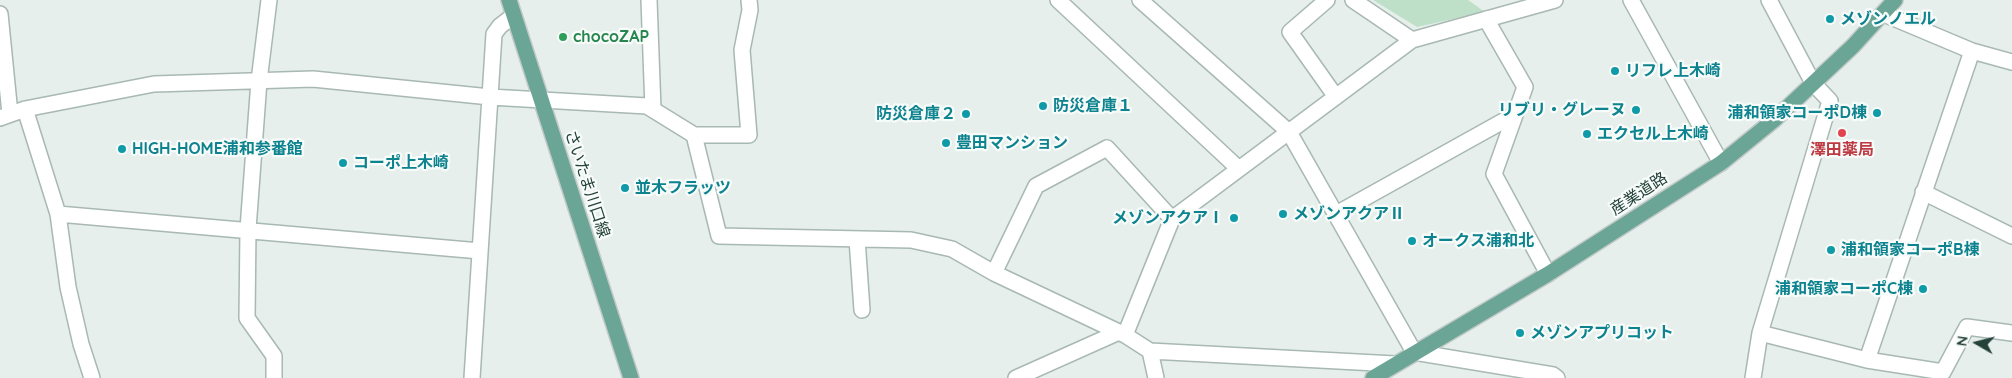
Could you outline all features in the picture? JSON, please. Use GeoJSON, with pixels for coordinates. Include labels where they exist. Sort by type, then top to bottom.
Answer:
{"type":"FeatureCollection","features":[{"type":"Feature","properties":{"kind":"main road","name":"さいたま川口線"},"geometry":{"type":"LineString","coordinates":[[508,0],[632,378]]}},
{"type":"Feature","properties":{"kind":"main road","name":"産業道路"},"geometry":{"type":"LineString","coordinates":[[1372,378],[1548,274],[1720,163],[1774,120],[1884,14],[1895,0]]}},
{"type":"Feature","properties":{"kind":"street"},"geometry":{"type":"LineString","coordinates":[[269,0],[259,81],[248,229],[247,318],[274,356],[274,378]]}},
{"type":"Feature","properties":{"kind":"street"},"geometry":{"type":"LineString","coordinates":[[649,0],[653,109]]}},
{"type":"Feature","properties":{"kind":"street"},"geometry":{"type":"LineString","coordinates":[[0,14],[5,116],[25,109],[154,84],[313,79],[490,97],[647,106],[694,136],[749,134],[742,50],[750,10],[749,0]]}},
{"type":"Feature","properties":{"kind":"street"},"geometry":{"type":"LineString","coordinates":[[1058,0],[1238,170]]}},
{"type":"Feature","properties":{"kind":"street"},"geometry":{"type":"LineString","coordinates":[[1140,0],[1289,132],[1414,352],[1553,375],[1557,378]]}},
{"type":"Feature","properties":{"kind":"street"},"geometry":{"type":"LineString","coordinates":[[1328,0],[1290,32],[1336,97]]}},
{"type":"Feature","properties":{"kind":"street"},"geometry":{"type":"LineString","coordinates":[[1353,0],[1412,40]]}},
{"type":"Feature","properties":{"kind":"street"},"geometry":{"type":"LineString","coordinates":[[1016,378],[1122,333],[1172,219],[1412,40],[1555,0]]}},
{"type":"Feature","properties":{"kind":"street"},"geometry":{"type":"LineString","coordinates":[[1631,0],[1720,163]]}},
{"type":"Feature","properties":{"kind":"street"},"geometry":{"type":"LineString","coordinates":[[1753,378],[1760,334],[1830,101],[1813,83],[1769,0]]}},
{"type":"Feature","properties":{"kind":"street"},"geometry":{"type":"LineString","coordinates":[[1884,14],[1972,51],[2012,62]]}},
{"type":"Feature","properties":{"kind":"street"},"geometry":{"type":"LineString","coordinates":[[472,378],[494,34],[500,26],[513,16]]}},
{"type":"Feature","properties":{"kind":"street"},"geometry":{"type":"LineString","coordinates":[[1486,19],[1525,87],[1494,174],[1548,274]]}},
{"type":"Feature","properties":{"kind":"street"},"geometry":{"type":"LineString","coordinates":[[1867,360],[1972,51]]}},
{"type":"Feature","properties":{"kind":"street"},"geometry":{"type":"LineString","coordinates":[[25,109],[58,214],[68,287],[92,378]]}},
{"type":"Feature","properties":{"kind":"street"},"geometry":{"type":"LineString","coordinates":[[1336,214],[1514,115]]}},
{"type":"Feature","properties":{"kind":"street"},"geometry":{"type":"LineString","coordinates":[[694,136],[719,236],[911,240],[952,249],[994,273],[1122,333],[1150,350],[1395,364]]}},
{"type":"Feature","properties":{"kind":"street"},"geometry":{"type":"LineString","coordinates":[[994,273],[1036,186],[1106,148],[1172,219]]}},
{"type":"Feature","properties":{"kind":"street"},"geometry":{"type":"LineString","coordinates":[[1923,192],[2012,236]]}},
{"type":"Feature","properties":{"kind":"street"},"geometry":{"type":"LineString","coordinates":[[58,214],[248,229],[480,251]]}},
{"type":"Feature","properties":{"kind":"street"},"geometry":{"type":"LineString","coordinates":[[857,239],[862,310]]}},
{"type":"Feature","properties":{"kind":"street"},"geometry":{"type":"LineString","coordinates":[[1760,334],[1867,360],[1943,372],[1967,327],[2012,333]]}},
{"type":"Feature","properties":{"kind":"street"},"geometry":{"type":"LineString","coordinates":[[1150,350],[1156,378]]}},
{"type":"Feature","properties":{"kind":"green space"},"geometry":{"type":"Polygon","coordinates":[[[1373,0],[1468,0],[1485,12],[1417,27],[1373,0]]]}},
{"type":"Feature","properties":{"kind":"place","name":"メゾンノエル"},"geometry":{"type":"Point","coordinates":[1830,19]}},
{"type":"Feature","properties":{"kind":"place","name":"chocoZAP"},"geometry":{"type":"Point","coordinates":[563,37]}},
{"type":"Feature","properties":{"kind":"place","name":"リフレ上木崎"},"geometry":{"type":"Point","coordinates":[1615,71]}},
{"type":"Feature","properties":{"kind":"place","name":"防災倉庫１"},"geometry":{"type":"Point","coordinates":[1043,106]}},
{"type":"Feature","properties":{"kind":"place","name":"リブリ・グレーヌ"},"geometry":{"type":"Point","coordinates":[1636,110]}},
{"type":"Feature","properties":{"kind":"place","name":"浦和領家コーポD棟"},"geometry":{"type":"Point","coordinates":[1877,113]}},
{"type":"Feature","properties":{"kind":"place","name":"防災倉庫２"},"geometry":{"type":"Point","coordinates":[966,114]}},
{"type":"Feature","properties":{"kind":"place","name":"澤田薬局"},"geometry":{"type":"Point","coordinates":[1842,133]}},
{"type":"Feature","properties":{"kind":"place","name":"エクセル上木崎"},"geometry":{"type":"Point","coordinates":[1587,134]}},
{"type":"Feature","properties":{"kind":"place","name":"豊田マンション"},"geometry":{"type":"Point","coordinates":[946,143]}},
{"type":"Feature","properties":{"kind":"place","name":"HIGH-HOME浦和参番館"},"geometry":{"type":"Point","coordinates":[122,149]}},
{"type":"Feature","properties":{"kind":"place","name":"コーポ上木崎"},"geometry":{"type":"Point","coordinates":[343,163]}},
{"type":"Feature","properties":{"kind":"place","name":"並木フラッツ"},"geometry":{"type":"Point","coordinates":[625,188]}},
{"type":"Feature","properties":{"kind":"place","name":"メゾンアクアⅡ"},"geometry":{"type":"Point","coordinates":[1283,214]}},
{"type":"Feature","properties":{"kind":"place","name":"メゾンアクアⅠ"},"geometry":{"type":"Point","coordinates":[1234,218]}},
{"type":"Feature","properties":{"kind":"place","name":"オークス浦和北"},"geometry":{"type":"Point","coordinates":[1412,241]}},
{"type":"Feature","properties":{"kind":"place","name":"浦和領家コーポB棟"},"geometry":{"type":"Point","coordinates":[1831,250]}},
{"type":"Feature","properties":{"kind":"place","name":"浦和領家コーポC棟"},"geometry":{"type":"Point","coordinates":[1923,289]}},
{"type":"Feature","properties":{"kind":"place","name":"メゾンアプリコット"},"geometry":{"type":"Point","coordinates":[1520,333]}}]}
